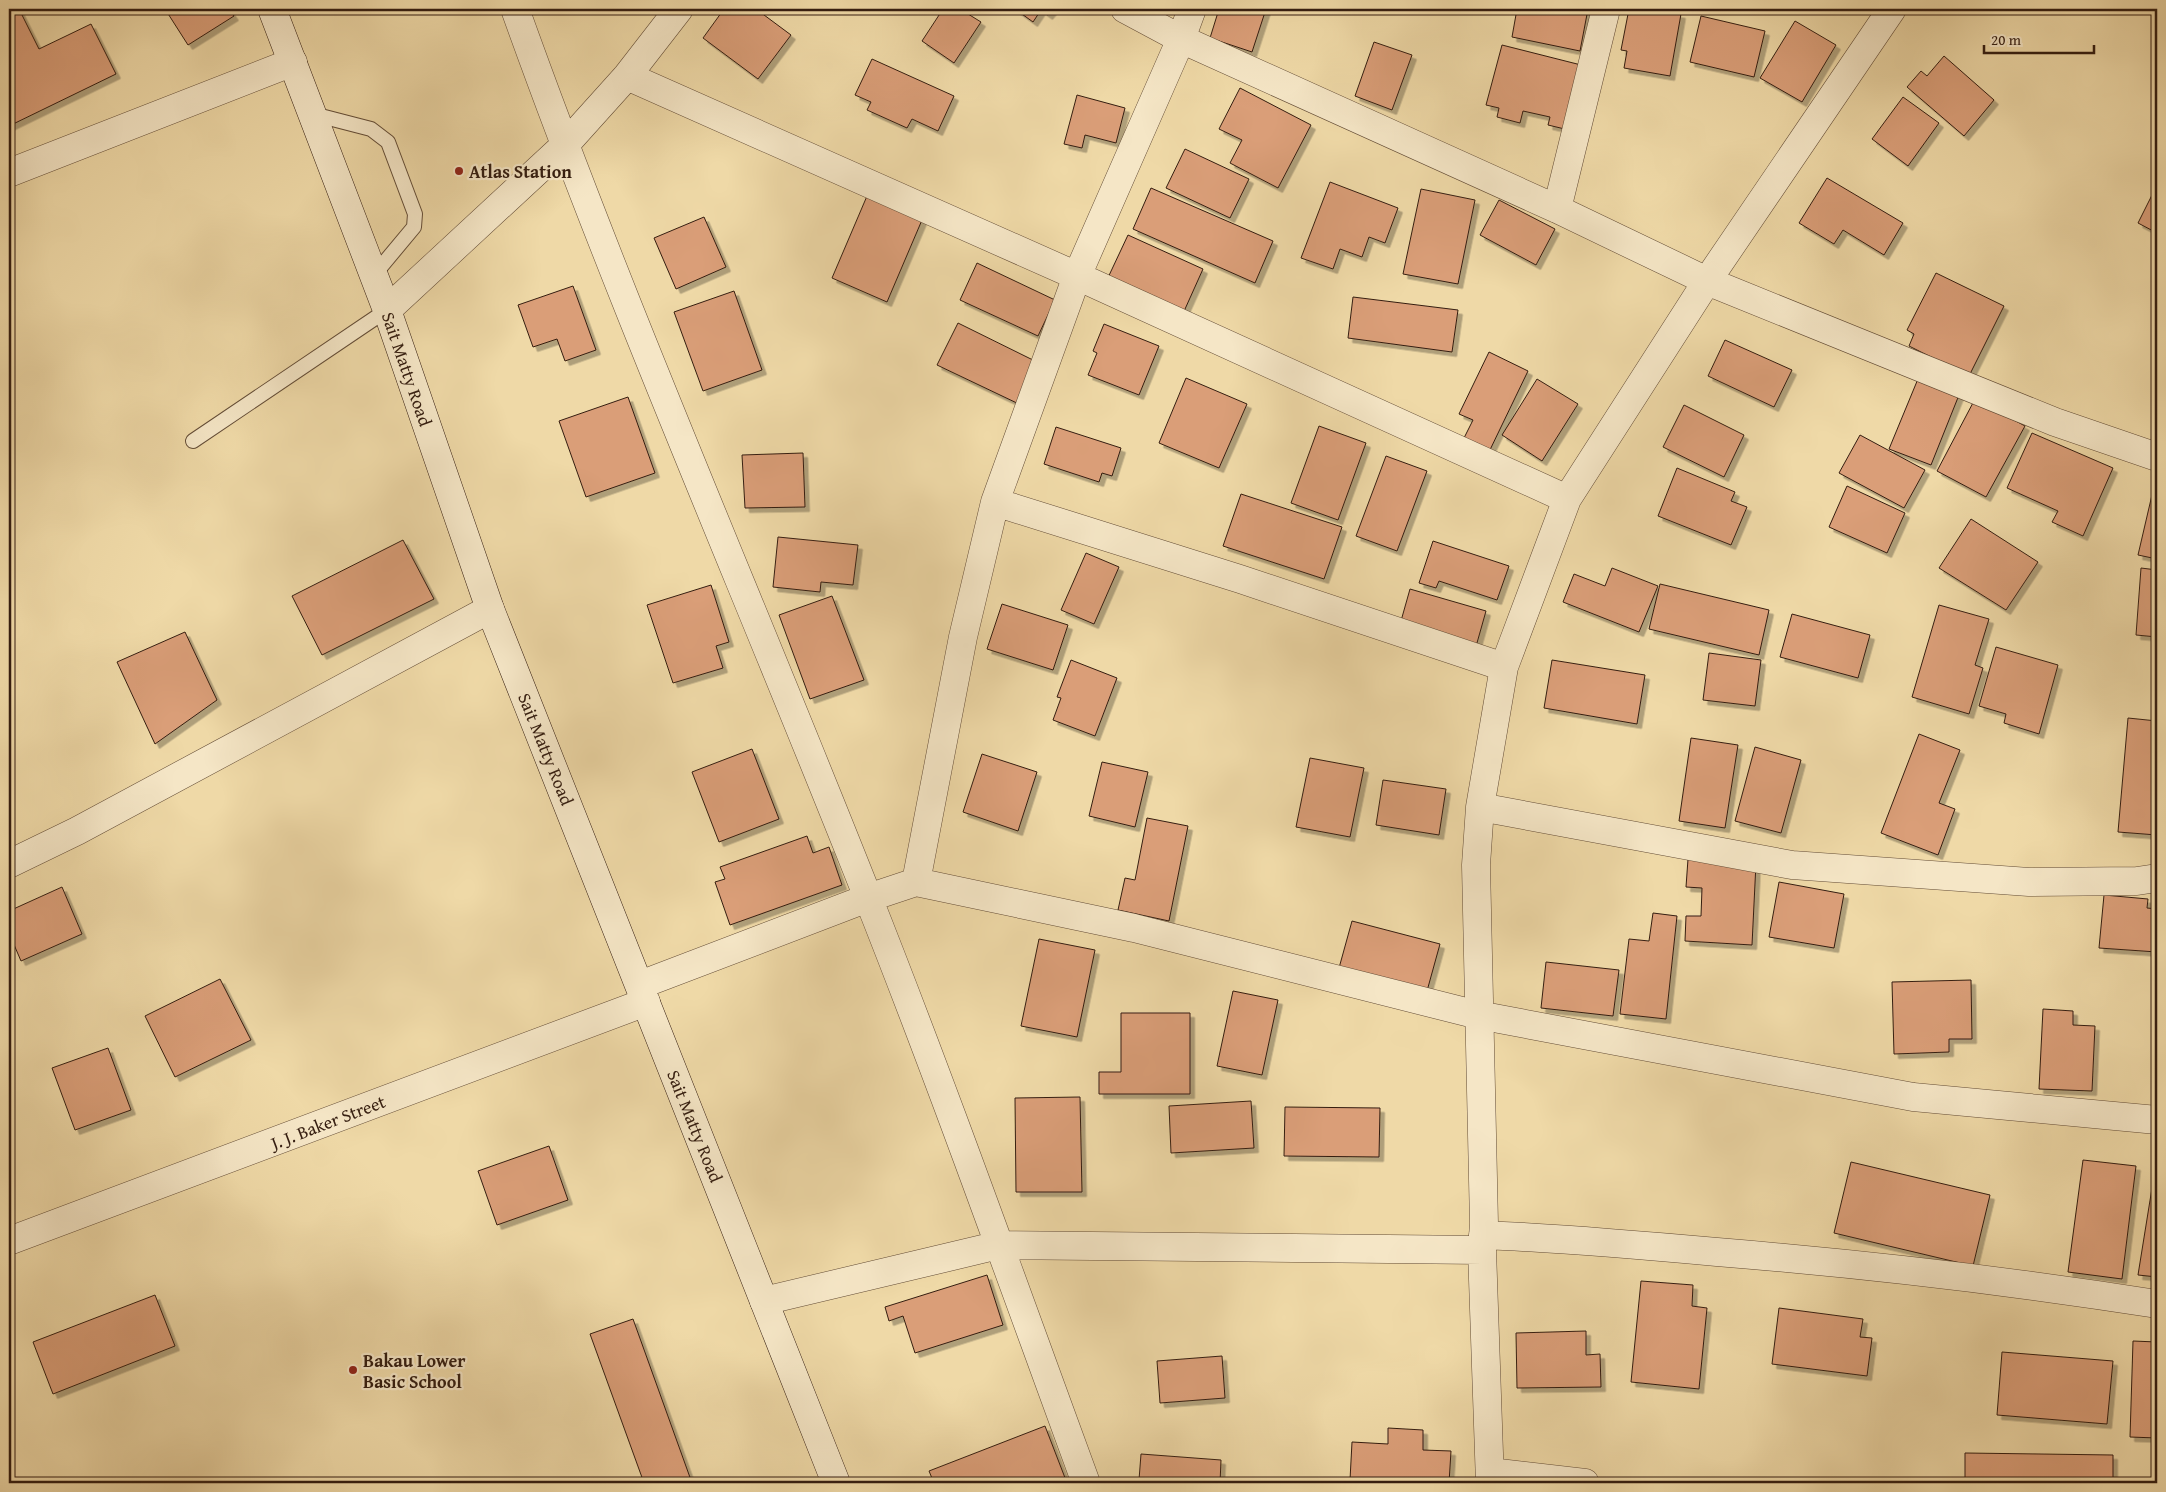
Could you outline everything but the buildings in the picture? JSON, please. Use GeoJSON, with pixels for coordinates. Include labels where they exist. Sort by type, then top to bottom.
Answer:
{"type":"FeatureCollection","features":[{"type":"Feature","properties":{"kind":"street","name":"Sait Matty Road"},"geometry":{"type":"LineString","coordinates":[[272,9],[387,310],[490,610],[836,1483]]}},
{"type":"Feature","properties":{"kind":"street"},"geometry":{"type":"LineString","coordinates":[[515,9],[564,146],[868,898],[999,1245],[1086,1483]]}},
{"type":"Feature","properties":{"kind":"street"},"geometry":{"type":"LineString","coordinates":[[387,310],[564,146],[627,76],[679,9]]}},
{"type":"Feature","properties":{"kind":"street"},"geometry":{"type":"LineString","coordinates":[[1125,9],[1180,39],[1557,209],[1707,281],[2055,422],[2157,457]]}},
{"type":"Feature","properties":{"kind":"street"},"geometry":{"type":"LineString","coordinates":[[1192,9],[1077,276],[995,502],[963,637],[916,882],[1134,928],[1478,1015],[1913,1097],[2157,1120]]}},
{"type":"Feature","properties":{"kind":"street"},"geometry":{"type":"LineString","coordinates":[[1557,209],[1606,9]]}},
{"type":"Feature","properties":{"kind":"street"},"geometry":{"type":"LineString","coordinates":[[1585,1483],[1490,1478],[1482,1243],[1476,865],[1480,807],[1504,667],[1567,499],[1707,281],[1892,9]]}},
{"type":"Feature","properties":{"kind":"street"},"geometry":{"type":"LineString","coordinates":[[9,173],[293,62]]}},
{"type":"Feature","properties":{"kind":"street"},"geometry":{"type":"LineString","coordinates":[[627,76],[1077,276],[1567,499]]}},
{"type":"Feature","properties":{"kind":"street"},"geometry":{"type":"LineString","coordinates":[[995,502],[1240,579],[1504,667]]}},
{"type":"Feature","properties":{"kind":"street"},"geometry":{"type":"LineString","coordinates":[[9,864],[77,831],[490,610]]}},
{"type":"Feature","properties":{"kind":"street"},"geometry":{"type":"LineString","coordinates":[[1480,807],[1792,865],[2029,882],[2137,881],[2157,878]]}},
{"type":"Feature","properties":{"kind":"street","name":"J. J. Baker Street"},"geometry":{"type":"LineString","coordinates":[[9,1241],[643,994],[868,898],[916,882]]}},
{"type":"Feature","properties":{"kind":"street"},"geometry":{"type":"LineString","coordinates":[[764,1301],[999,1245],[1482,1243],[1555,1238],[1852,1263],[2080,1292],[2157,1304]]}},
{"type":"Feature","properties":{"kind":"lane"},"geometry":{"type":"LineString","coordinates":[[313,114],[371,129],[388,142],[415,214],[414,227],[374,275]]}},
{"type":"Feature","properties":{"kind":"lane"},"geometry":{"type":"LineString","coordinates":[[192,441],[387,310]]}},
{"type":"Feature","properties":{"kind":"place","name":"Atlas Station"},"geometry":{"type":"Point","coordinates":[459,171]}},
{"type":"Feature","properties":{"kind":"place","name":"Bakau Lower Basic School"},"geometry":{"type":"Point","coordinates":[353,1370]}}]}
